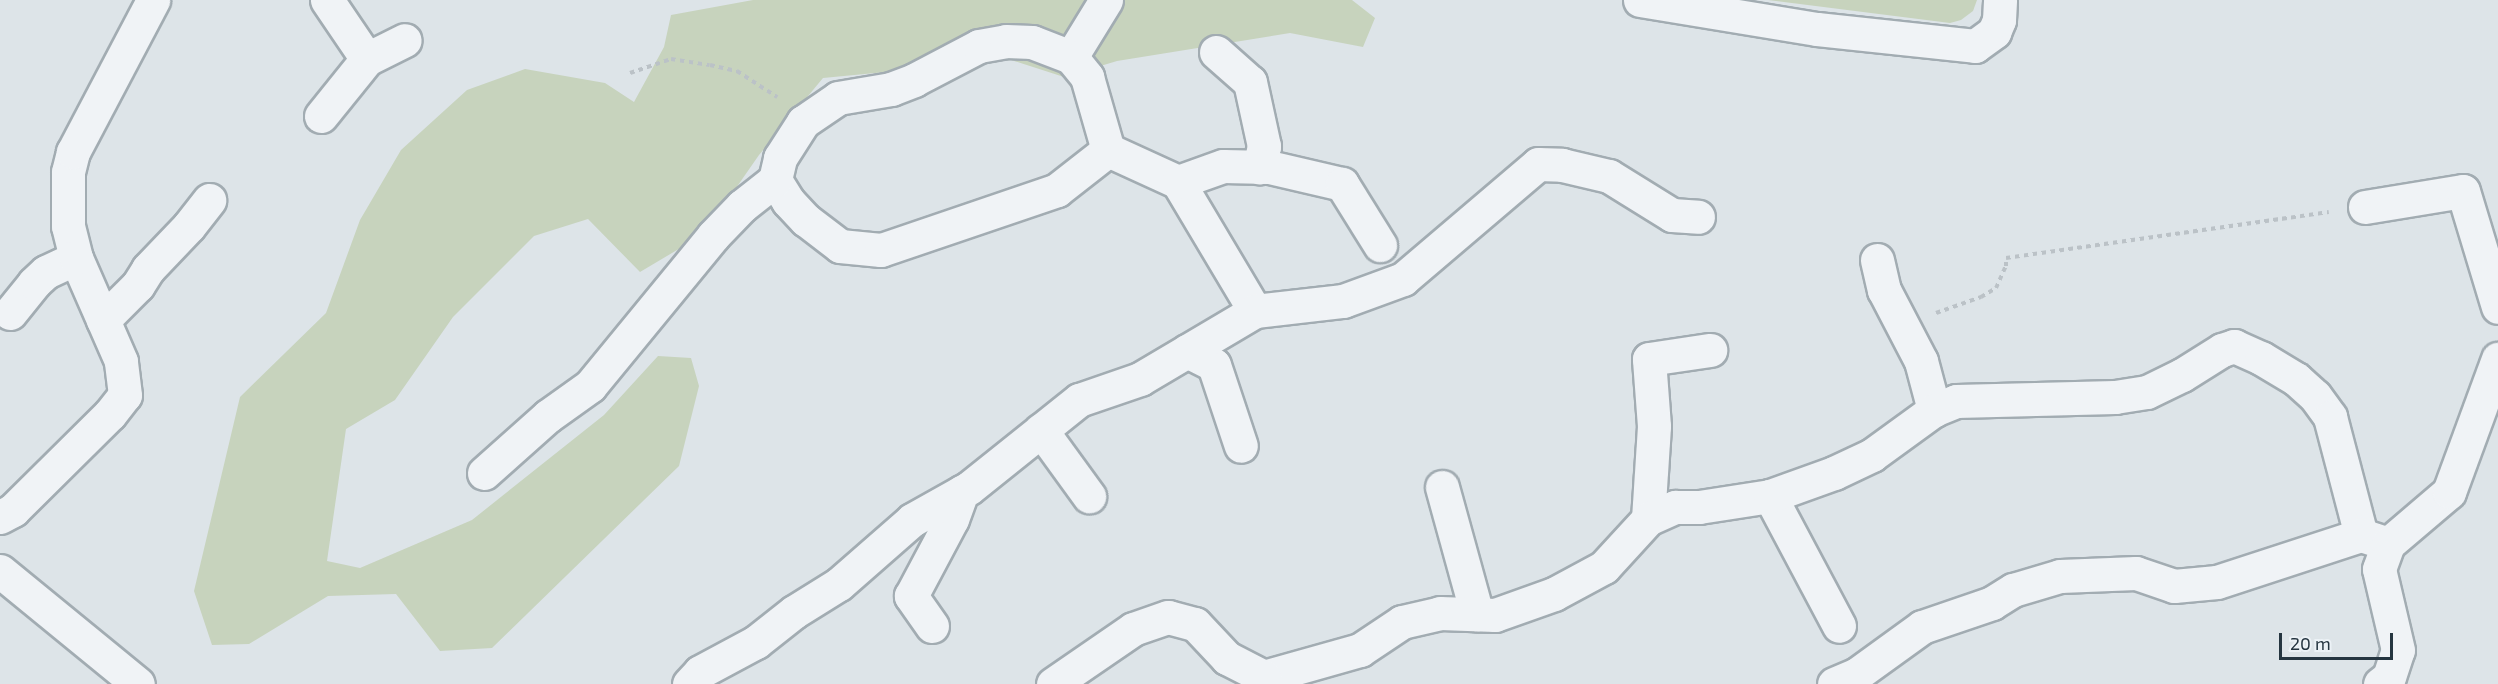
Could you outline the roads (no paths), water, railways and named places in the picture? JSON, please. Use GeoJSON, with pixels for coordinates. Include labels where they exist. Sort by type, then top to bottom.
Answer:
{"type":"FeatureCollection","features":[{"type":"Feature","properties":{"kind":"street"},"geometry":{"type":"LineString","coordinates":[[0,517],[13,510],[110,414],[125,395],[121,361],[76,258],[68,226],[68,172],[73,152],[153,0]]}},
{"type":"Feature","properties":{"kind":"street"},"geometry":{"type":"LineString","coordinates":[[327,0],[367,59]]}},
{"type":"Feature","properties":{"kind":"street"},"geometry":{"type":"LineString","coordinates":[[1071,57],[1106,0]]}},
{"type":"Feature","properties":{"kind":"street"},"geometry":{"type":"LineString","coordinates":[[1656,1],[1817,29],[1975,46],[1994,32],[2000,20],[2000,0]]}},
{"type":"Feature","properties":{"kind":"street"},"geometry":{"type":"LineString","coordinates":[[321,116],[367,59],[405,40]]}},
{"type":"Feature","properties":{"kind":"street"},"geometry":{"type":"LineString","coordinates":[[484,473],[548,416],[590,386],[713,236],[742,206],[775,180],[780,158],[803,122],[838,98],[891,89],[914,80],[979,46],[1006,41],[1032,42],[1071,57],[1087,77],[1108,150],[1178,182],[1255,311]]}},
{"type":"Feature","properties":{"kind":"street"},"geometry":{"type":"LineString","coordinates":[[1216,52],[1250,82],[1264,146],[1258,167]]}},
{"type":"Feature","properties":{"kind":"street"},"geometry":{"type":"LineString","coordinates":[[775,180],[788,201],[806,220],[840,246],[881,250],[1057,190],[1108,150]]}},
{"type":"Feature","properties":{"kind":"street"},"geometry":{"type":"LineString","coordinates":[[688,684],[700,672],[756,642],[794,612],[838,584],[912,520],[962,492],[1079,400],[1140,379],[1255,311],[1343,301],[1403,279],[1538,164],[1562,165],[1610,176],[1672,215],[1698,217]]}},
{"type":"Feature","properties":{"kind":"street"},"geometry":{"type":"LineString","coordinates":[[1178,182],[1223,166],[1258,167],[1342,184],[1380,245]]}},
{"type":"Feature","properties":{"kind":"street"},"geometry":{"type":"LineString","coordinates":[[2365,207],[2463,191],[2498,307]]}},
{"type":"Feature","properties":{"kind":"street"},"geometry":{"type":"LineString","coordinates":[[103,321],[138,285],[148,269],[189,226],[209,200]]}},
{"type":"Feature","properties":{"kind":"street"},"geometry":{"type":"LineString","coordinates":[[10,313],[46,272],[76,258]]}},
{"type":"Feature","properties":{"kind":"street"},"geometry":{"type":"LineString","coordinates":[[1877,260],[1884,290],[1921,361],[1934,410]]}},
{"type":"Feature","properties":{"kind":"street"},"geometry":{"type":"LineString","coordinates":[[1053,684],[1133,629],[1168,616],[1195,624],[1227,658],[1266,681],[1360,650],[1402,622],[1440,613],[1496,615],[1554,594],[1604,567],[1648,519],[1675,507],[1699,507],[1770,496],[1872,455],[1934,410],[1956,401],[2115,397],[2146,392],[2182,375],[2222,350],[2234,346],[2261,358],[2296,379],[2315,396],[2330,417],[2374,539],[2398,650],[2389,677],[2380,684]]}},
{"type":"Feature","properties":{"kind":"street"},"geometry":{"type":"LineString","coordinates":[[1648,519],[1654,426],[1649,359],[1710,350]]}},
{"type":"Feature","properties":{"kind":"street"},"geometry":{"type":"LineString","coordinates":[[1187,351],[1214,365],[1241,446]]}},
{"type":"Feature","properties":{"kind":"street"},"geometry":{"type":"LineString","coordinates":[[1834,684],[1857,674],[1922,627],[1992,603],[2013,590],[2060,576],[2136,573],[2174,586],[2217,582],[2374,539],[2449,492],[2498,359]]}},
{"type":"Feature","properties":{"kind":"street"},"geometry":{"type":"LineString","coordinates":[[1041,430],[1089,496]]}},
{"type":"Feature","properties":{"kind":"street"},"geometry":{"type":"LineString","coordinates":[[1442,486],[1477,614]]}},
{"type":"Feature","properties":{"kind":"street"},"geometry":{"type":"LineString","coordinates":[[932,626],[911,596],[952,519],[962,492]]}},
{"type":"Feature","properties":{"kind":"street"},"geometry":{"type":"LineString","coordinates":[[1770,496],[1839,626]]}},
{"type":"Feature","properties":{"kind":"street"},"geometry":{"type":"LineString","coordinates":[[0,571],[138,684]]}}]}
